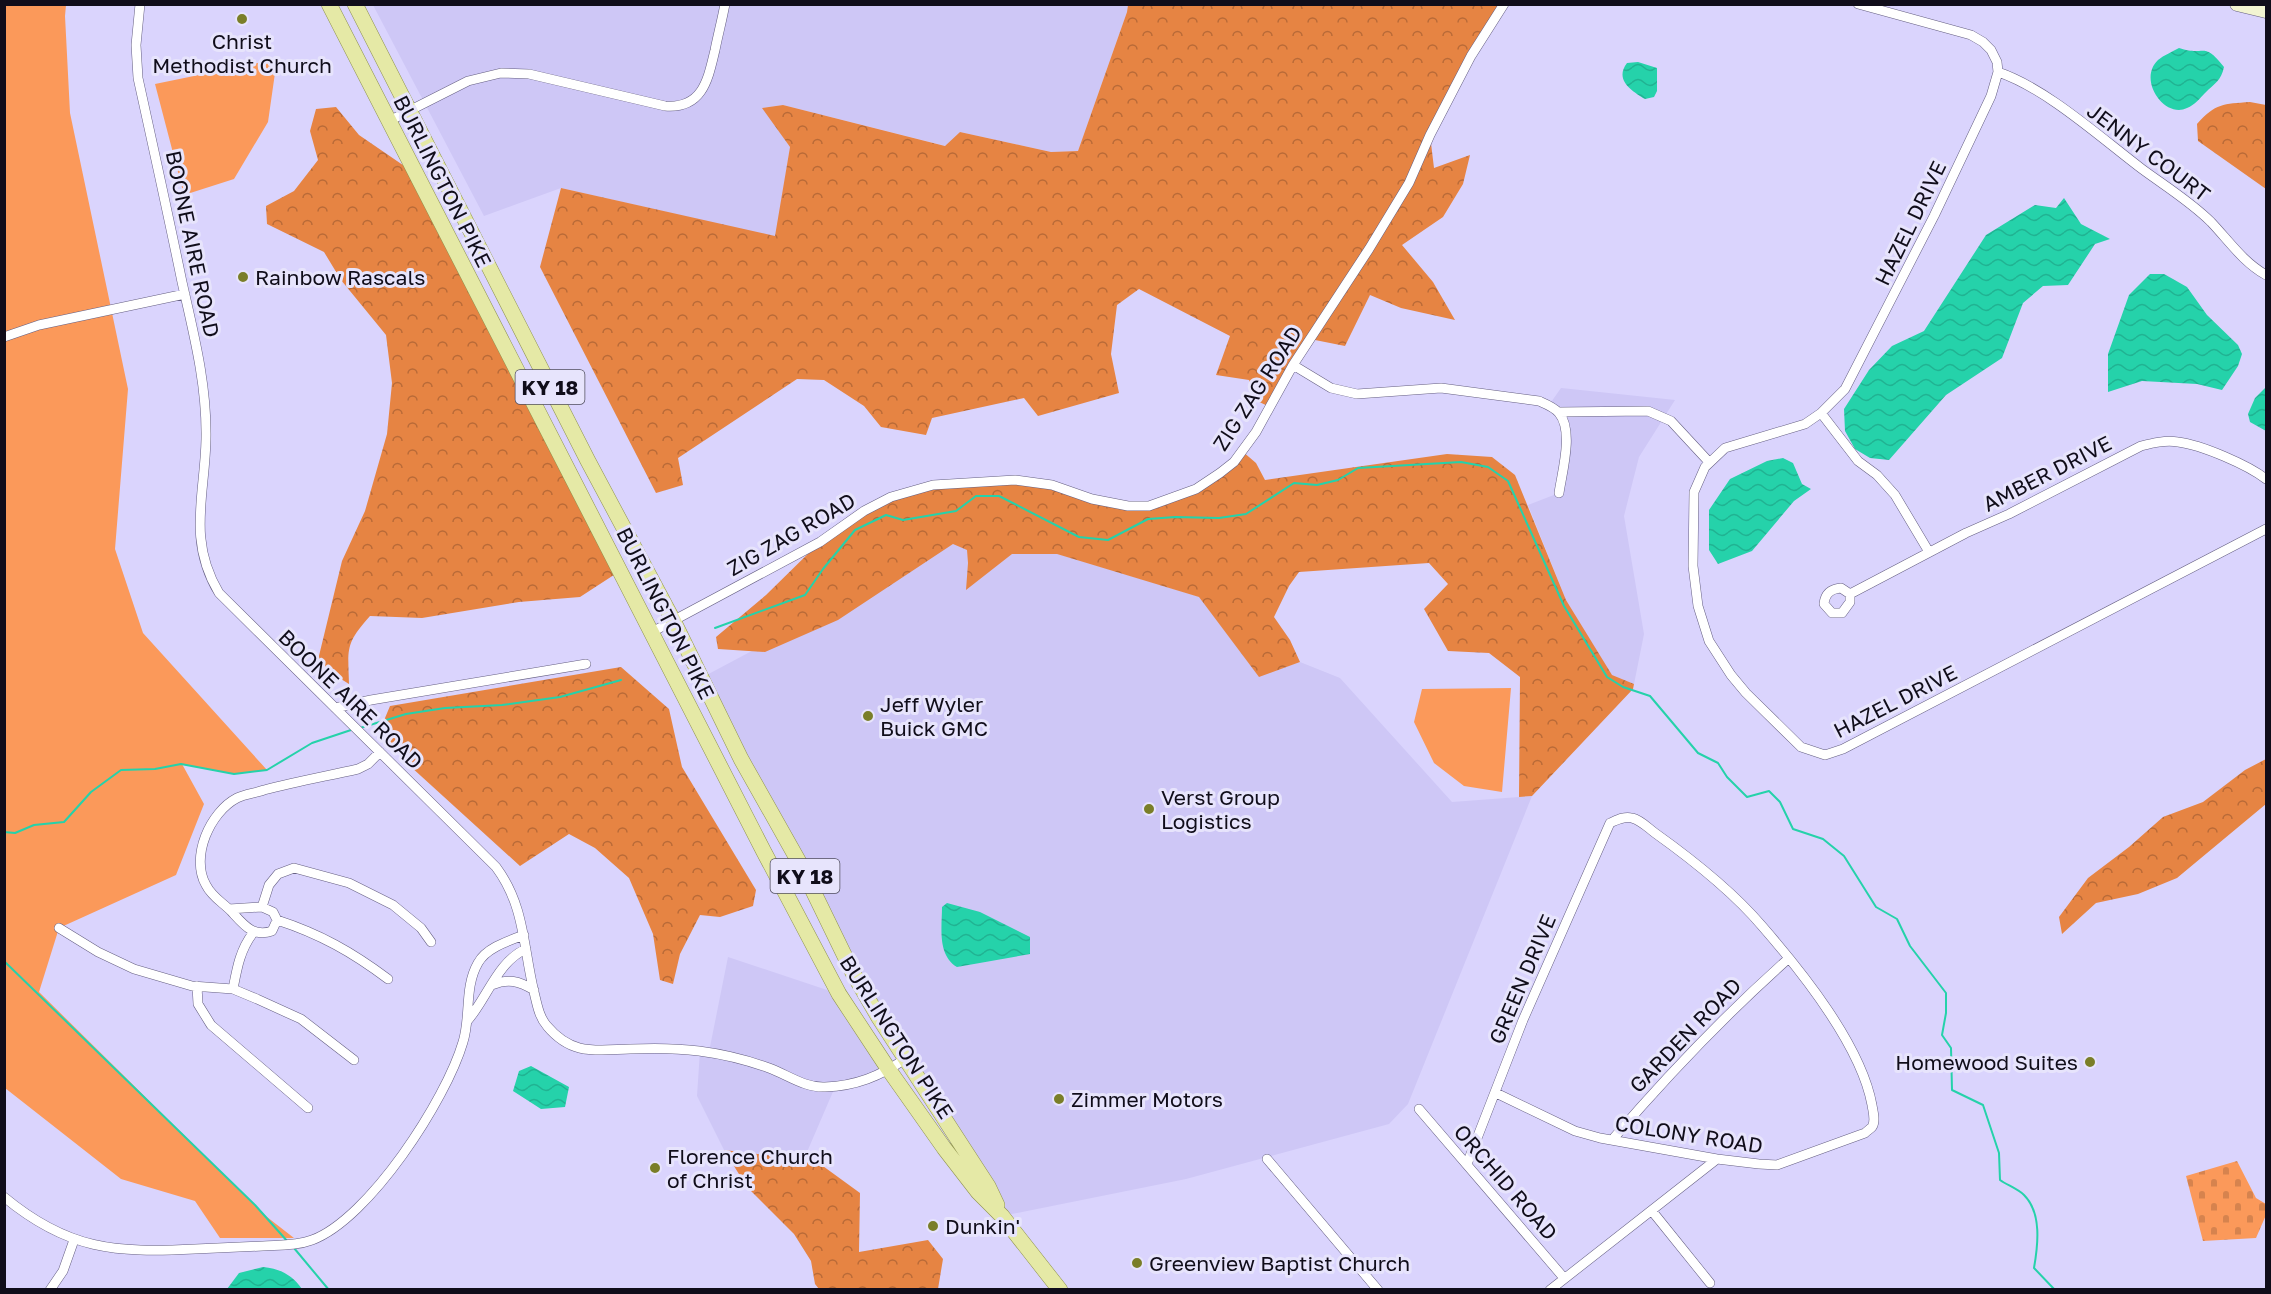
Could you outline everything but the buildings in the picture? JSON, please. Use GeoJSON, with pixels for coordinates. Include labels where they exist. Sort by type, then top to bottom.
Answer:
{"type":"FeatureCollection","features":[{"type":"Feature","properties":{"kind":"main road","name":"BURLINGTON PIKE"},"geometry":{"type":"LineString","coordinates":[[329,4],[839,994],[889,1070],[978,1192],[1002,1216],[1060,1290]]}},
{"type":"Feature","properties":{"kind":"main road","name":"BURLINGTON PIKE"},"geometry":{"type":"LineString","coordinates":[[356,4],[572,430],[673,620],[741,759],[799,862],[853,973],[905,1059],[988,1186],[1002,1216]]}},
{"type":"Feature","properties":{"kind":"main road"},"geometry":{"type":"LineString","coordinates":[[2237,4],[2266,11]]}},
{"type":"Feature","properties":{"kind":"street","name":"BOONE AIRE ROAD"},"geometry":{"type":"LineString","coordinates":[[140,4],[136,45],[138,78],[199,355],[207,413],[199,526],[204,564],[211,580],[229,605],[496,867],[516,902],[534,990],[545,1024],[570,1044],[588,1051],[669,1048],[700,1051],[737,1058],[769,1068],[813,1087],[861,1083],[889,1070],[905,1059]]}},
{"type":"Feature","properties":{"kind":"street"},"geometry":{"type":"LineString","coordinates":[[389,121],[468,81],[501,73],[529,74],[665,106],[684,105],[698,95],[707,81],[725,4]]}},
{"type":"Feature","properties":{"kind":"street","name":"ZIG ZAG ROAD"},"geometry":{"type":"LineString","coordinates":[[652,632],[820,542],[864,511],[891,497],[933,485],[1015,480],[1052,485],[1092,499],[1128,506],[1149,506],[1196,489],[1234,462],[1256,432],[1293,365],[1409,183],[1456,84],[1504,4]]}},
{"type":"Feature","properties":{"kind":"street"},"geometry":{"type":"LineString","coordinates":[[1865,5],[1971,35],[1991,50],[1997,62],[1998,72]]}},
{"type":"Feature","properties":{"kind":"street","name":"JENNY COURT"},"geometry":{"type":"LineString","coordinates":[[1998,72],[2013,77],[2042,95],[2112,145],[2210,221],[2236,252],[2266,275]]}},
{"type":"Feature","properties":{"kind":"street","name":"HAZEL DRIVE"},"geometry":{"type":"LineString","coordinates":[[1998,72],[1991,96],[1872,339],[1845,389],[1821,413],[1805,424],[1725,448],[1709,462],[1699,477],[1694,492],[1694,566],[1698,606],[1709,641],[1746,693],[1801,747],[1825,755],[1843,749],[2266,529]]}},
{"type":"Feature","properties":{"kind":"street"},"geometry":{"type":"LineString","coordinates":[[4,337],[39,325],[185,294]]}},
{"type":"Feature","properties":{"kind":"street"},"geometry":{"type":"LineString","coordinates":[[1293,365],[1331,388],[1357,394],[1441,388],[1539,401],[1559,412],[1648,411],[1671,421],[1709,462]]}},
{"type":"Feature","properties":{"kind":"street"},"geometry":{"type":"LineString","coordinates":[[1559,412],[1566,429],[1559,493]]}},
{"type":"Feature","properties":{"kind":"street"},"geometry":{"type":"LineString","coordinates":[[1821,413],[1858,461],[1876,475],[1895,495],[1929,552]]}},
{"type":"Feature","properties":{"kind":"street","name":"AMBER DRIVE"},"geometry":{"type":"LineString","coordinates":[[1850,594],[2140,446],[2160,442],[2179,442],[2255,471],[2266,479]]}},
{"type":"Feature","properties":{"kind":"street"},"geometry":{"type":"LineString","coordinates":[[336,708],[381,698],[586,664]]}},
{"type":"Feature","properties":{"kind":"street"},"geometry":{"type":"LineString","coordinates":[[277,920],[273,930],[265,934],[254,933],[213,896],[204,883],[200,862],[204,838],[211,823],[237,798],[358,769],[368,764],[380,752]]}},
{"type":"Feature","properties":{"kind":"street","name":"GREEN DRIVE"},"geometry":{"type":"LineString","coordinates":[[1467,1164],[1523,1020],[1610,823],[1630,817],[1671,844],[1738,901],[1788,959]]}},
{"type":"Feature","properties":{"kind":"street"},"geometry":{"type":"LineString","coordinates":[[262,908],[269,885],[278,874],[294,868],[349,883],[393,905],[421,928],[431,942]]}},
{"type":"Feature","properties":{"kind":"street"},"geometry":{"type":"LineString","coordinates":[[229,909],[262,908],[273,912],[277,920],[313,933],[354,954],[388,979]]}},
{"type":"Feature","properties":{"kind":"street"},"geometry":{"type":"LineString","coordinates":[[59,928],[98,952],[134,969],[197,986],[233,989],[301,1019],[354,1060]]}},
{"type":"Feature","properties":{"kind":"street"},"geometry":{"type":"LineString","coordinates":[[233,989],[239,959],[244,946],[254,933]]}},
{"type":"Feature","properties":{"kind":"street"},"geometry":{"type":"LineString","coordinates":[[4,1197],[31,1218],[74,1240],[111,1249],[146,1251],[292,1245],[321,1236],[364,1203],[391,1171],[445,1085],[463,1043],[468,1020],[470,985],[479,961],[496,947],[524,935]]}},
{"type":"Feature","properties":{"kind":"street"},"geometry":{"type":"LineString","coordinates":[[468,1020],[512,958],[526,949]]}},
{"type":"Feature","properties":{"kind":"street","name":"COLONY ROAD"},"geometry":{"type":"LineString","coordinates":[[1496,1093],[1575,1131],[1717,1159],[1777,1165],[1865,1133],[1872,1127],[1874,1120],[1870,1094],[1860,1070],[1823,1003],[1788,959]]}},
{"type":"Feature","properties":{"kind":"street","name":"GARDEN ROAD"},"geometry":{"type":"LineString","coordinates":[[1612,1140],[1723,1019],[1788,959]]}},
{"type":"Feature","properties":{"kind":"street"},"geometry":{"type":"LineString","coordinates":[[492,985],[502,981],[515,981],[534,990]]}},
{"type":"Feature","properties":{"kind":"street"},"geometry":{"type":"LineString","coordinates":[[197,986],[198,1004],[210,1025],[308,1108]]}},
{"type":"Feature","properties":{"kind":"street","name":"ORCHID ROAD"},"geometry":{"type":"LineString","coordinates":[[1419,1109],[1564,1278]]}},
{"type":"Feature","properties":{"kind":"street"},"geometry":{"type":"LineString","coordinates":[[1550,1290],[1717,1159]]}},
{"type":"Feature","properties":{"kind":"street"},"geometry":{"type":"LineString","coordinates":[[1267,1160],[1378,1290]]}},
{"type":"Feature","properties":{"kind":"street"},"geometry":{"type":"LineString","coordinates":[[1652,1211],[1710,1283]]}},
{"type":"Feature","properties":{"kind":"street"},"geometry":{"type":"LineString","coordinates":[[50,1290],[63,1271],[74,1240]]}},
{"type":"Feature","properties":{"kind":"shaded area"},"geometry":{"type":"Polygon","coordinates":[[[373,5],[1128,5],[1078,151],[1051,152],[960,132],[946,146],[783,105],[763,108],[790,147],[776,237],[561,188],[484,216],[373,5]]]}},
{"type":"Feature","properties":{"kind":"shaded area"},"geometry":{"type":"Polygon","coordinates":[[[1561,388],[1675,400],[1639,457],[1624,516],[1644,634],[1634,684],[1612,676],[1566,600],[1528,505],[1559,493],[1566,429],[1549,405],[1561,388]]]}},
{"type":"Feature","properties":{"kind":"shaded area"},"geometry":{"type":"Polygon","coordinates":[[[999,536],[1200,597],[1259,676],[1300,662],[1340,678],[1452,802],[1532,796],[1408,1104],[1389,1124],[1186,1179],[1002,1216],[879,1018],[701,678],[953,544],[999,536]]]}},
{"type":"Feature","properties":{"kind":"shaded area"},"geometry":{"type":"Polygon","coordinates":[[[728,957],[839,994],[889,1070],[835,1087],[804,1159],[724,1150],[697,1096],[700,1051],[709,1052],[728,957]]]}},
{"type":"Feature","properties":{"kind":"green space"},"geometry":{"type":"Polygon","coordinates":[[[4,5],[66,5],[70,113],[128,389],[115,549],[143,633],[267,770],[234,774],[182,764],[204,804],[176,875],[59,928],[39,992],[267,1217],[294,1238],[220,1238],[195,1201],[121,1179],[5,1088],[4,5]]]}},
{"type":"Feature","properties":{"kind":"green space"},"geometry":{"type":"Polygon","coordinates":[[[1128,5],[1501,5],[1430,135],[1434,168],[1470,155],[1463,184],[1443,217],[1402,245],[1433,282],[1455,320],[1401,308],[1370,295],[1345,346],[1310,339],[1270,407],[1255,400],[1249,380],[1216,375],[1230,336],[1139,289],[1117,305],[1111,354],[1119,393],[1038,416],[1024,398],[932,418],[926,435],[881,427],[864,406],[824,380],[797,379],[678,458],[683,485],[656,493],[540,267],[561,188],[775,236],[790,147],[762,108],[783,105],[945,146],[960,132],[1051,152],[1078,151],[1128,5]]]}},
{"type":"Feature","properties":{"kind":"green space"},"geometry":{"type":"Polygon","coordinates":[[[277,59],[268,122],[234,179],[184,195],[155,84],[277,59]]]}},
{"type":"Feature","properties":{"kind":"green space"},"geometry":{"type":"Polygon","coordinates":[[[2250,102],[2266,105],[2266,189],[2198,141],[2197,124],[2215,108],[2226,104],[2250,102]]]}},
{"type":"Feature","properties":{"kind":"green space"},"geometry":{"type":"Polygon","coordinates":[[[336,107],[359,135],[416,174],[620,571],[580,597],[519,602],[422,618],[370,616],[352,640],[348,662],[349,684],[317,664],[342,561],[365,511],[387,434],[392,383],[386,335],[341,280],[324,252],[267,224],[266,206],[294,191],[318,160],[310,131],[316,109],[336,107]]]}},
{"type":"Feature","properties":{"kind":"green space"},"geometry":{"type":"Polygon","coordinates":[[[1242,451],[1256,463],[1265,480],[1447,454],[1492,457],[1515,475],[1566,600],[1612,675],[1634,684],[1633,689],[1532,796],[1519,797],[1520,677],[1489,653],[1448,651],[1424,609],[1448,584],[1429,563],[1299,572],[1289,586],[1274,617],[1290,640],[1300,662],[1259,677],[1199,597],[1057,554],[1012,554],[966,590],[967,550],[953,544],[838,620],[765,652],[718,649],[716,637],[766,595],[820,542],[864,511],[933,485],[1015,480],[1092,499],[1149,506],[1196,489],[1242,451]]]}},
{"type":"Feature","properties":{"kind":"green space"},"geometry":{"type":"Polygon","coordinates":[[[621,667],[669,709],[682,767],[756,890],[753,906],[720,917],[700,915],[680,954],[673,984],[660,980],[653,934],[629,878],[595,848],[569,834],[520,866],[410,766],[380,730],[390,706],[621,667]]]}},
{"type":"Feature","properties":{"kind":"green space"},"geometry":{"type":"Polygon","coordinates":[[[1511,688],[1502,792],[1464,786],[1434,763],[1414,722],[1422,689],[1511,688]]]}},
{"type":"Feature","properties":{"kind":"green space"},"geometry":{"type":"Polygon","coordinates":[[[2266,759],[2266,804],[2177,878],[2138,894],[2096,903],[2062,934],[2059,917],[2088,878],[2129,847],[2163,817],[2203,802],[2245,770],[2266,759]]]}},
{"type":"Feature","properties":{"kind":"green space"},"geometry":{"type":"Polygon","coordinates":[[[724,1150],[816,1161],[860,1193],[859,1252],[928,1240],[943,1259],[938,1289],[819,1289],[815,1284],[811,1261],[794,1234],[747,1187],[724,1150]]]}},
{"type":"Feature","properties":{"kind":"green space"},"geometry":{"type":"Polygon","coordinates":[[[2237,1161],[2256,1198],[2266,1204],[2266,1215],[2256,1238],[2203,1241],[2186,1176],[2237,1161]]]}},
{"type":"Feature","properties":{"kind":"water"},"geometry":{"type":"Polygon","coordinates":[[[2179,48],[2207,51],[2224,67],[2219,79],[2197,101],[2190,107],[2179,110],[2170,108],[2156,96],[2151,77],[2152,68],[2158,60],[2179,48]]]}},
{"type":"Feature","properties":{"kind":"water"},"geometry":{"type":"Polygon","coordinates":[[[1638,62],[1657,68],[1657,91],[1654,97],[1645,99],[1630,89],[1624,80],[1622,75],[1627,63],[1638,62]]]}},
{"type":"Feature","properties":{"kind":"water"},"geometry":{"type":"Polygon","coordinates":[[[2064,198],[2081,224],[2110,239],[2095,244],[2068,285],[2043,286],[2023,303],[2002,358],[1946,395],[1889,460],[1870,458],[1855,449],[1845,431],[1844,409],[1869,370],[1892,346],[1924,331],[1986,235],[2035,205],[2056,208],[2064,198]]]}},
{"type":"Feature","properties":{"kind":"water"},"geometry":{"type":"Polygon","coordinates":[[[2150,274],[2164,274],[2187,287],[2207,315],[2238,345],[2242,354],[2238,366],[2222,390],[2197,384],[2142,381],[2108,392],[2108,354],[2129,295],[2150,274]]]}},
{"type":"Feature","properties":{"kind":"water"},"geometry":{"type":"Polygon","coordinates":[[[2266,387],[2266,431],[2250,422],[2248,414],[2255,398],[2266,387]]]}},
{"type":"Feature","properties":{"kind":"water"},"geometry":{"type":"Polygon","coordinates":[[[1783,458],[1793,463],[1802,484],[1811,489],[1794,501],[1752,551],[1718,564],[1709,550],[1709,510],[1730,479],[1767,461],[1783,458]]]}},
{"type":"Feature","properties":{"kind":"water"},"geometry":{"type":"Polygon","coordinates":[[[947,903],[980,912],[1030,937],[1030,954],[957,967],[951,962],[943,948],[942,907],[947,903]]]}},
{"type":"Feature","properties":{"kind":"water"},"geometry":{"type":"Polygon","coordinates":[[[531,1066],[569,1087],[565,1107],[541,1109],[513,1091],[519,1071],[531,1066]]]}},
{"type":"Feature","properties":{"kind":"water"},"geometry":{"type":"Polygon","coordinates":[[[263,1267],[286,1273],[302,1289],[227,1289],[239,1273],[263,1267]]]}},
{"type":"Feature","properties":{"kind":"waterway"},"geometry":{"type":"LineString","coordinates":[[715,628],[805,595],[855,530],[886,515],[903,520],[956,511],[976,496],[999,496],[1079,537],[1108,540],[1148,519],[1219,518],[1246,514],[1294,483],[1317,485],[1338,480],[1358,468],[1461,462],[1488,467],[1508,481],[1564,606],[1607,677],[1623,687],[1650,696],[1698,753],[1718,763],[1727,777],[1747,797],[1769,791],[1780,802],[1793,829],[1823,839],[1844,856],[1876,907],[1897,919],[1910,946],[1946,993],[1946,1013],[1942,1035],[1951,1048],[1952,1090],[1983,1105],[1999,1153],[2000,1180],[2024,1195],[2034,1211],[2037,1230],[2034,1268],[2055,1290]]}},
{"type":"Feature","properties":{"kind":"waterway"},"geometry":{"type":"LineString","coordinates":[[360,728],[406,714],[560,697],[621,680]]}},
{"type":"Feature","properties":{"kind":"waterway"},"geometry":{"type":"LineString","coordinates":[[4,832],[15,833],[34,825],[64,822],[91,792],[121,770],[155,769],[181,764],[234,774],[267,770],[312,743],[354,729]]}},
{"type":"Feature","properties":{"kind":"waterway"},"geometry":{"type":"LineString","coordinates":[[4,961],[255,1205],[288,1242]]}},
{"type":"Feature","properties":{"kind":"waterway"},"geometry":{"type":"LineString","coordinates":[[294,1248],[329,1290]]}},
{"type":"Feature","properties":{"kind":"place","name":"Christ Methodist Church"},"geometry":{"type":"Point","coordinates":[242,19]}},
{"type":"Feature","properties":{"kind":"place","name":"Rainbow Rascals"},"geometry":{"type":"Point","coordinates":[243,277]}},
{"type":"Feature","properties":{"kind":"place","name":"Jeff Wyler Buick GMC"},"geometry":{"type":"Point","coordinates":[868,716]}},
{"type":"Feature","properties":{"kind":"place","name":"Verst Group Logistics"},"geometry":{"type":"Point","coordinates":[1149,809]}},
{"type":"Feature","properties":{"kind":"place","name":"Homewood Suites"},"geometry":{"type":"Point","coordinates":[2090,1062]}},
{"type":"Feature","properties":{"kind":"place","name":"Zimmer Motors"},"geometry":{"type":"Point","coordinates":[1059,1099]}},
{"type":"Feature","properties":{"kind":"place","name":"Florence Church of Christ"},"geometry":{"type":"Point","coordinates":[655,1168]}},
{"type":"Feature","properties":{"kind":"place","name":"Dunkin'"},"geometry":{"type":"Point","coordinates":[933,1226]}},
{"type":"Feature","properties":{"kind":"place","name":"Greenview Baptist Church"},"geometry":{"type":"Point","coordinates":[1137,1263]}}]}
